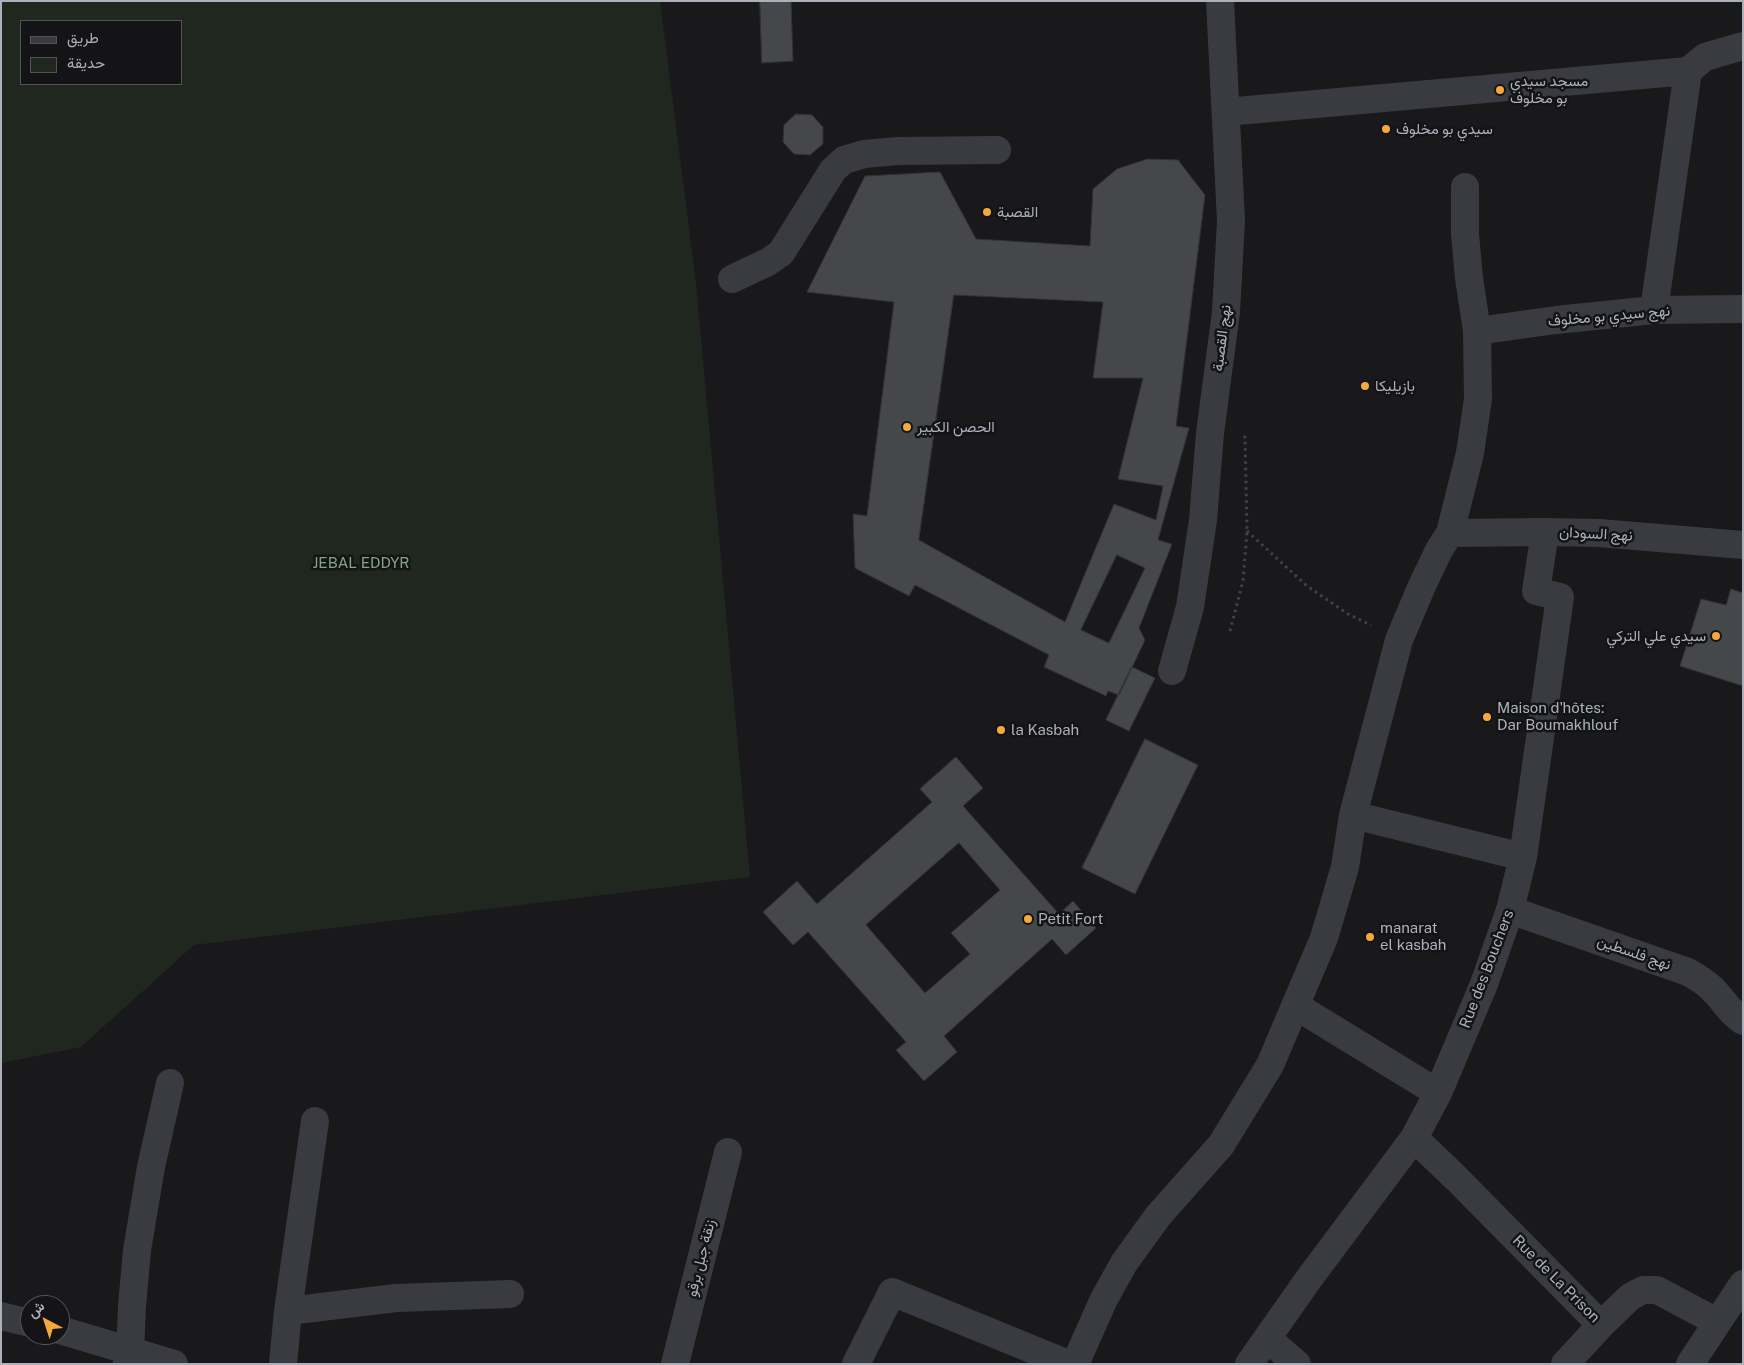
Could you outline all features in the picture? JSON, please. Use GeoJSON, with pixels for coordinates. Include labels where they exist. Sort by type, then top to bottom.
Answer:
{"type":"FeatureCollection","features":[{"type":"Feature","properties":{"kind":"street","name":"نهج القصبة"},"geometry":{"type":"LineString","coordinates":[[1172,671],[1190,607],[1200,540],[1210,434],[1226,312],[1231,220],[1220,1]]}},
{"type":"Feature","properties":{"kind":"street"},"geometry":{"type":"LineString","coordinates":[[1226,112],[1688,71],[1705,57],[1743,46]]}},
{"type":"Feature","properties":{"kind":"street"},"geometry":{"type":"LineString","coordinates":[[1654,310],[1688,71]]}},
{"type":"Feature","properties":{"kind":"street"},"geometry":{"type":"LineString","coordinates":[[732,279],[768,262],[781,253],[833,170],[844,160],[864,154],[898,151],[997,150]]}},
{"type":"Feature","properties":{"kind":"street"},"geometry":{"type":"LineString","coordinates":[[1075,1364],[1104,1299],[1124,1263],[1158,1216],[1221,1145],[1270,1065],[1324,938],[1345,867],[1353,815],[1399,640],[1420,588],[1439,550],[1450,533],[1470,453],[1478,399],[1476,331],[1469,278],[1465,187]]}},
{"type":"Feature","properties":{"kind":"street","name":"نهج سيدي بو مخلوف"},"geometry":{"type":"LineString","coordinates":[[1476,331],[1556,320],[1654,310],[1743,309]]}},
{"type":"Feature","properties":{"kind":"street","name":"نهج السودان"},"geometry":{"type":"LineString","coordinates":[[1450,533],[1545,532],[1639,536],[1743,545]]}},
{"type":"Feature","properties":{"kind":"street","name":"Rue des Bouchers"},"geometry":{"type":"LineString","coordinates":[[1249,1364],[1308,1280],[1414,1138],[1438,1093],[1484,984],[1510,910],[1523,857],[1560,597],[1536,591],[1545,532]]}},
{"type":"Feature","properties":{"kind":"street"},"geometry":{"type":"LineString","coordinates":[[1353,815],[1523,857]]}},
{"type":"Feature","properties":{"kind":"street","name":"نهج فلسطين"},"geometry":{"type":"LineString","coordinates":[[1510,910],[1688,972],[1707,984],[1727,1008],[1743,1021]]}},
{"type":"Feature","properties":{"kind":"street"},"geometry":{"type":"LineString","coordinates":[[1296,1006],[1438,1093]]}},
{"type":"Feature","properties":{"kind":"street"},"geometry":{"type":"LineString","coordinates":[[128,1358],[136,1250],[151,1167],[170,1082]]}},
{"type":"Feature","properties":{"kind":"street"},"geometry":{"type":"LineString","coordinates":[[284,1364],[288,1311],[315,1120]]}},
{"type":"Feature","properties":{"kind":"street","name":"Rue de La Prison"},"geometry":{"type":"LineString","coordinates":[[1414,1138],[1456,1178],[1601,1326],[1630,1297],[1643,1290],[1657,1290],[1717,1322]]}},
{"type":"Feature","properties":{"kind":"street","name":"زنقة جبل برقو"},"geometry":{"type":"LineString","coordinates":[[675,1364],[728,1152]]}},
{"type":"Feature","properties":{"kind":"street"},"geometry":{"type":"LineString","coordinates":[[1690,1364],[1743,1284]]}},
{"type":"Feature","properties":{"kind":"street"},"geometry":{"type":"LineString","coordinates":[[856,1364],[892,1292],[1068,1364]]}},
{"type":"Feature","properties":{"kind":"street"},"geometry":{"type":"LineString","coordinates":[[288,1311],[396,1298],[510,1294]]}},
{"type":"Feature","properties":{"kind":"street"},"geometry":{"type":"LineString","coordinates":[[1,1316],[20,1321]]}},
{"type":"Feature","properties":{"kind":"street"},"geometry":{"type":"LineString","coordinates":[[1565,1364],[1601,1326]]}},
{"type":"Feature","properties":{"kind":"street"},"geometry":{"type":"LineString","coordinates":[[70,1334],[128,1358],[174,1364]]}},
{"type":"Feature","properties":{"kind":"street"},"geometry":{"type":"LineString","coordinates":[[1268,1339],[1297,1364]]}},
{"type":"Feature","properties":{"kind":"path"},"geometry":{"type":"LineString","coordinates":[[1230,631],[1243,581],[1247,531],[1307,586],[1348,614],[1399,640]]}},
{"type":"Feature","properties":{"kind":"green space","name":"JEBAL EDDYR"},"geometry":{"type":"Polygon","coordinates":[[[1,1],[660,1],[696,283],[750,877],[194,945],[81,1047],[1,1063],[1,1]]]}},
{"type":"Feature","properties":{"kind":"building"},"geometry":{"type":"Polygon","coordinates":[[[760,1],[791,1],[793,61],[762,63],[760,1]]]}},
{"type":"Feature","properties":{"kind":"building"},"geometry":{"type":"Polygon","coordinates":[[[796,114],[812,115],[823,127],[823,144],[810,155],[794,154],[783,142],[784,125],[796,114]]]}},
{"type":"Feature","properties":{"kind":"building","name":"الحصن الكبير"},"geometry":{"type":"Polygon","coordinates":[[[1148,159],[1178,160],[1205,195],[1176,426],[1189,428],[1158,540],[1172,544],[1139,628],[1145,640],[1119,695],[1108,691],[1106,696],[1044,667],[1049,655],[915,585],[909,596],[855,568],[853,514],[867,516],[894,302],[807,292],[865,176],[940,172],[976,239],[1090,246],[1093,189],[1117,169],[1148,159]],[[954,295],[919,540],[1065,622],[1114,504],[1156,520],[1163,486],[1118,479],[1143,378],[1093,378],[1103,302],[954,295]],[[1117,555],[1081,630],[1109,643],[1145,568],[1117,555]]]}},
{"type":"Feature","properties":{"kind":"building","name":"سيدي علي التركي"},"geometry":{"type":"Polygon","coordinates":[[[1731,589],[1743,593],[1743,686],[1680,666],[1701,599],[1726,605],[1731,589]]]}},
{"type":"Feature","properties":{"kind":"building"},"geometry":{"type":"Polygon","coordinates":[[[1132,667],[1155,678],[1129,731],[1106,720],[1132,667]]]}},
{"type":"Feature","properties":{"kind":"building"},"geometry":{"type":"Polygon","coordinates":[[[1145,739],[1198,765],[1135,894],[1082,868],[1145,739]]]}},
{"type":"Feature","properties":{"kind":"building","name":"Petit Fort"},"geometry":{"type":"Polygon","coordinates":[[[956,757],[983,788],[963,806],[1059,914],[1073,901],[1096,928],[1066,955],[1052,939],[944,1036],[957,1052],[924,1081],[896,1050],[906,1042],[808,932],[793,945],[763,912],[797,881],[817,904],[932,802],[920,789],[956,757]],[[959,843],[866,925],[925,993],[970,954],[951,933],[1000,890],[959,843]]]}},
{"type":"Feature","properties":{"kind":"place","name":"مسجد سيدي بو مخلوف"},"geometry":{"type":"Point","coordinates":[1500,90]}},
{"type":"Feature","properties":{"kind":"place","name":"سيدي بو مخلوف"},"geometry":{"type":"Point","coordinates":[1386,129]}},
{"type":"Feature","properties":{"kind":"place","name":"القصبة"},"geometry":{"type":"Point","coordinates":[987,212]}},
{"type":"Feature","properties":{"kind":"place","name":"بازيليكا"},"geometry":{"type":"Point","coordinates":[1365,386]}},
{"type":"Feature","properties":{"kind":"place","name":"الحصن الكبير"},"geometry":{"type":"Point","coordinates":[907,427]}},
{"type":"Feature","properties":{"kind":"place","name":"سيدي علي التركي"},"geometry":{"type":"Point","coordinates":[1716,636]}},
{"type":"Feature","properties":{"kind":"place","name":"Maison d'hôtes: Dar Boumakhlouf"},"geometry":{"type":"Point","coordinates":[1487,717]}},
{"type":"Feature","properties":{"kind":"place","name":"la Kasbah"},"geometry":{"type":"Point","coordinates":[1001,730]}},
{"type":"Feature","properties":{"kind":"place","name":"Petit Fort"},"geometry":{"type":"Point","coordinates":[1028,919]}},
{"type":"Feature","properties":{"kind":"place","name":"manarat el kasbah"},"geometry":{"type":"Point","coordinates":[1370,937]}}]}
